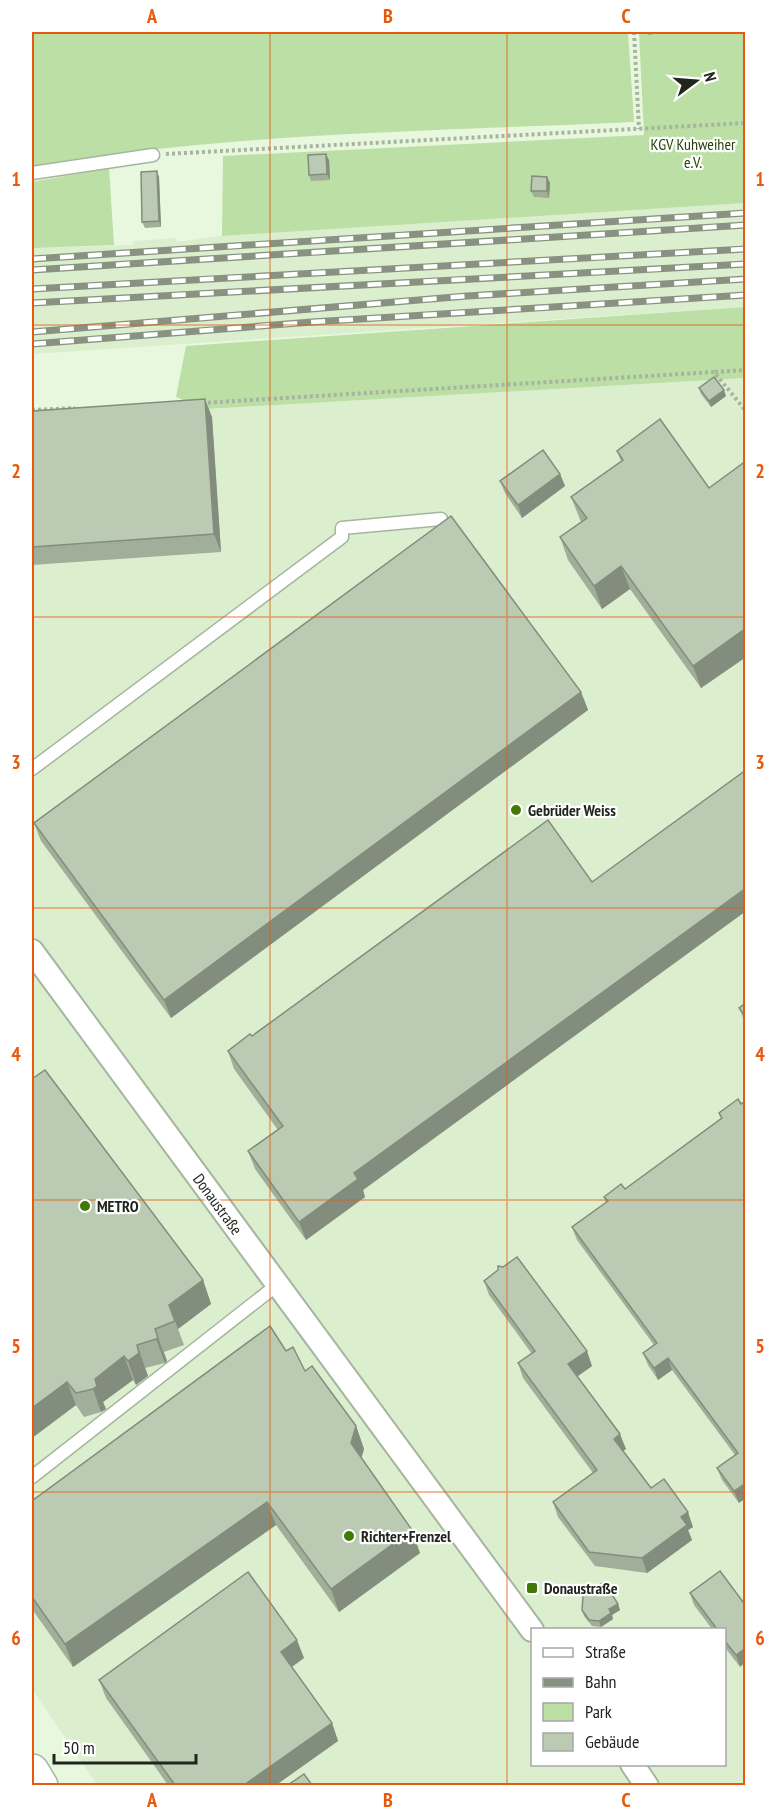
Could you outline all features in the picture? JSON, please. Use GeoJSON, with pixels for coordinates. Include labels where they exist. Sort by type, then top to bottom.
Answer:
{"type":"FeatureCollection","features":[{"type":"Feature","properties":{"kind":"highway"},"geometry":{"type":"LineString","coordinates":[[32,1771],[41,1785]]}},
{"type":"Feature","properties":{"kind":"street","name":"Donaustraße"},"geometry":{"type":"LineString","coordinates":[[32,951],[531,1629]]}},
{"type":"Feature","properties":{"kind":"street"},"geometry":{"type":"LineString","coordinates":[[633,1766],[647,1785]]}},
{"type":"Feature","properties":{"kind":"lane"},"geometry":{"type":"LineString","coordinates":[[32,173],[153,155]]}},
{"type":"Feature","properties":{"kind":"lane"},"geometry":{"type":"LineString","coordinates":[[32,769],[342,537],[342,528],[441,519]]}},
{"type":"Feature","properties":{"kind":"lane"},"geometry":{"type":"LineString","coordinates":[[32,1477],[277,1285]]}},
{"type":"Feature","properties":{"kind":"path"},"geometry":{"type":"LineString","coordinates":[[634,32],[639,129]]}},
{"type":"Feature","properties":{"kind":"path"},"geometry":{"type":"LineString","coordinates":[[650,32],[650,37]]}},
{"type":"Feature","properties":{"kind":"path"},"geometry":{"type":"LineString","coordinates":[[153,155],[235,148],[746,123]]}},
{"type":"Feature","properties":{"kind":"path"},"geometry":{"type":"LineString","coordinates":[[193,403],[746,370]]}},
{"type":"Feature","properties":{"kind":"path"},"geometry":{"type":"LineString","coordinates":[[714,372],[746,411]]}},
{"type":"Feature","properties":{"kind":"path"},"geometry":{"type":"LineString","coordinates":[[32,410],[78,408]]}},
{"type":"Feature","properties":{"kind":"shaded area"},"geometry":{"type":"Polygon","coordinates":[[[745,203],[745,307],[32,354],[32,218],[35,248],[133,245],[134,241],[176,238],[177,242],[222,236],[745,203]]]}},
{"type":"Feature","properties":{"kind":"shaded area"},"geometry":{"type":"Polygon","coordinates":[[[745,378],[745,1785],[97,1785],[32,1689],[32,419],[745,378]]]}},
{"type":"Feature","properties":{"kind":"green space"},"geometry":{"type":"Polygon","coordinates":[[[32,32],[628,32],[634,122],[407,131],[256,140],[181,146],[32,166],[32,32]]]}},
{"type":"Feature","properties":{"kind":"green space","name":"KGV Kuhweiher e.V."},"geometry":{"type":"Polygon","coordinates":[[[639,32],[745,32],[745,203],[222,236],[223,156],[644,135],[639,32]]]}},
{"type":"Feature","properties":{"kind":"green space"},"geometry":{"type":"Polygon","coordinates":[[[109,168],[114,245],[34,248],[32,182],[109,168]]]}},
{"type":"Feature","properties":{"kind":"green space"},"geometry":{"type":"Polygon","coordinates":[[[745,307],[745,378],[206,409],[176,397],[186,346],[745,307]]]}},
{"type":"Feature","properties":{"kind":"building"},"geometry":{"type":"Polygon","coordinates":[[[326,154],[327,174],[309,175],[308,155],[326,154]]]}},
{"type":"Feature","properties":{"kind":"building"},"geometry":{"type":"Polygon","coordinates":[[[157,171],[159,221],[142,222],[141,172],[157,171]]]}},
{"type":"Feature","properties":{"kind":"building"},"geometry":{"type":"Polygon","coordinates":[[[532,176],[547,177],[547,191],[531,191],[532,176]]]}},
{"type":"Feature","properties":{"kind":"building"},"geometry":{"type":"Polygon","coordinates":[[[714,377],[724,390],[709,401],[699,388],[714,377]]]}},
{"type":"Feature","properties":{"kind":"building"},"geometry":{"type":"Polygon","coordinates":[[[205,399],[214,534],[32,547],[32,411],[205,399]]]}},
{"type":"Feature","properties":{"kind":"building"},"geometry":{"type":"Polygon","coordinates":[[[660,419],[709,488],[746,461],[746,628],[693,666],[621,566],[594,586],[560,537],[587,518],[571,497],[623,460],[617,451],[660,419]]]}},
{"type":"Feature","properties":{"kind":"building"},"geometry":{"type":"Polygon","coordinates":[[[543,450],[560,474],[518,505],[500,481],[543,450]]]}},
{"type":"Feature","properties":{"kind":"building"},"geometry":{"type":"Polygon","coordinates":[[[451,516],[581,692],[164,1000],[34,823],[451,516]]]}},
{"type":"Feature","properties":{"kind":"building"},"geometry":{"type":"Polygon","coordinates":[[[746,770],[746,888],[354,1173],[358,1179],[299,1222],[248,1151],[283,1126],[228,1051],[250,1034],[252,1036],[548,820],[592,882],[746,770]]]}},
{"type":"Feature","properties":{"kind":"building"},"geometry":{"type":"Polygon","coordinates":[[[746,1003],[746,1017],[739,1008],[746,1003]]]}},
{"type":"Feature","properties":{"kind":"building","name":"METRO"},"geometry":{"type":"Polygon","coordinates":[[[45,1070],[203,1280],[169,1305],[175,1321],[155,1329],[158,1338],[137,1345],[139,1353],[128,1361],[124,1356],[95,1379],[97,1386],[93,1389],[76,1393],[67,1382],[32,1408],[32,1079],[45,1070]]]}},
{"type":"Feature","properties":{"kind":"building"},"geometry":{"type":"Polygon","coordinates":[[[738,1099],[741,1104],[746,1101],[746,1483],[734,1491],[717,1468],[738,1453],[668,1358],[654,1368],[643,1353],[657,1343],[572,1227],[608,1201],[604,1197],[621,1184],[625,1189],[722,1118],[719,1113],[738,1099]]]}},
{"type":"Feature","properties":{"kind":"building"},"geometry":{"type":"Polygon","coordinates":[[[517,1257],[587,1351],[568,1364],[620,1434],[614,1439],[651,1488],[664,1479],[688,1512],[681,1517],[687,1525],[642,1558],[589,1552],[553,1502],[597,1470],[518,1363],[535,1351],[484,1281],[498,1270],[498,1266],[503,1267],[517,1257]]]}},
{"type":"Feature","properties":{"kind":"building"},"geometry":{"type":"Polygon","coordinates":[[[270,1326],[286,1351],[293,1347],[305,1371],[312,1366],[356,1426],[351,1443],[412,1530],[331,1589],[267,1502],[65,1644],[32,1597],[32,1501],[270,1326]]]}},
{"type":"Feature","properties":{"kind":"building"},"geometry":{"type":"Polygon","coordinates":[[[720,1571],[746,1606],[746,1648],[736,1655],[726,1642],[726,1628],[716,1628],[690,1593],[720,1571]]]}},
{"type":"Feature","properties":{"kind":"building"},"geometry":{"type":"Polygon","coordinates":[[[248,1572],[297,1640],[281,1652],[332,1723],[244,1785],[175,1785],[99,1680],[248,1572]]]}},
{"type":"Feature","properties":{"kind":"building"},"geometry":{"type":"Polygon","coordinates":[[[604,1582],[618,1604],[609,1609],[611,1613],[599,1621],[589,1620],[582,1610],[583,1596],[604,1582]]]}},
{"type":"Feature","properties":{"kind":"building"},"geometry":{"type":"Polygon","coordinates":[[[304,1774],[312,1785],[288,1785],[304,1774]]]}},
{"type":"Feature","properties":{"kind":"railway"},"geometry":{"type":"LineString","coordinates":[[32,259],[746,213]]}},
{"type":"Feature","properties":{"kind":"railway"},"geometry":{"type":"LineString","coordinates":[[32,270],[746,225]]}},
{"type":"Feature","properties":{"kind":"railway"},"geometry":{"type":"LineString","coordinates":[[32,289],[746,249]]}},
{"type":"Feature","properties":{"kind":"railway"},"geometry":{"type":"LineString","coordinates":[[32,303],[746,264]]}},
{"type":"Feature","properties":{"kind":"railway"},"geometry":{"type":"LineString","coordinates":[[32,332],[467,296],[746,279]]}},
{"type":"Feature","properties":{"kind":"railway"},"geometry":{"type":"LineString","coordinates":[[32,344],[312,322],[746,295]]}},
{"type":"Feature","properties":{"kind":"place","name":"Gebrüder Weiss"},"geometry":{"type":"Point","coordinates":[516,810]}},
{"type":"Feature","properties":{"kind":"place","name":"METRO"},"geometry":{"type":"Point","coordinates":[85,1206]}},
{"type":"Feature","properties":{"kind":"place","name":"Richter+Frenzel"},"geometry":{"type":"Point","coordinates":[349,1536]}},
{"type":"Feature","properties":{"kind":"place","name":"Donaustraße"},"geometry":{"type":"Point","coordinates":[532,1588]}}]}
